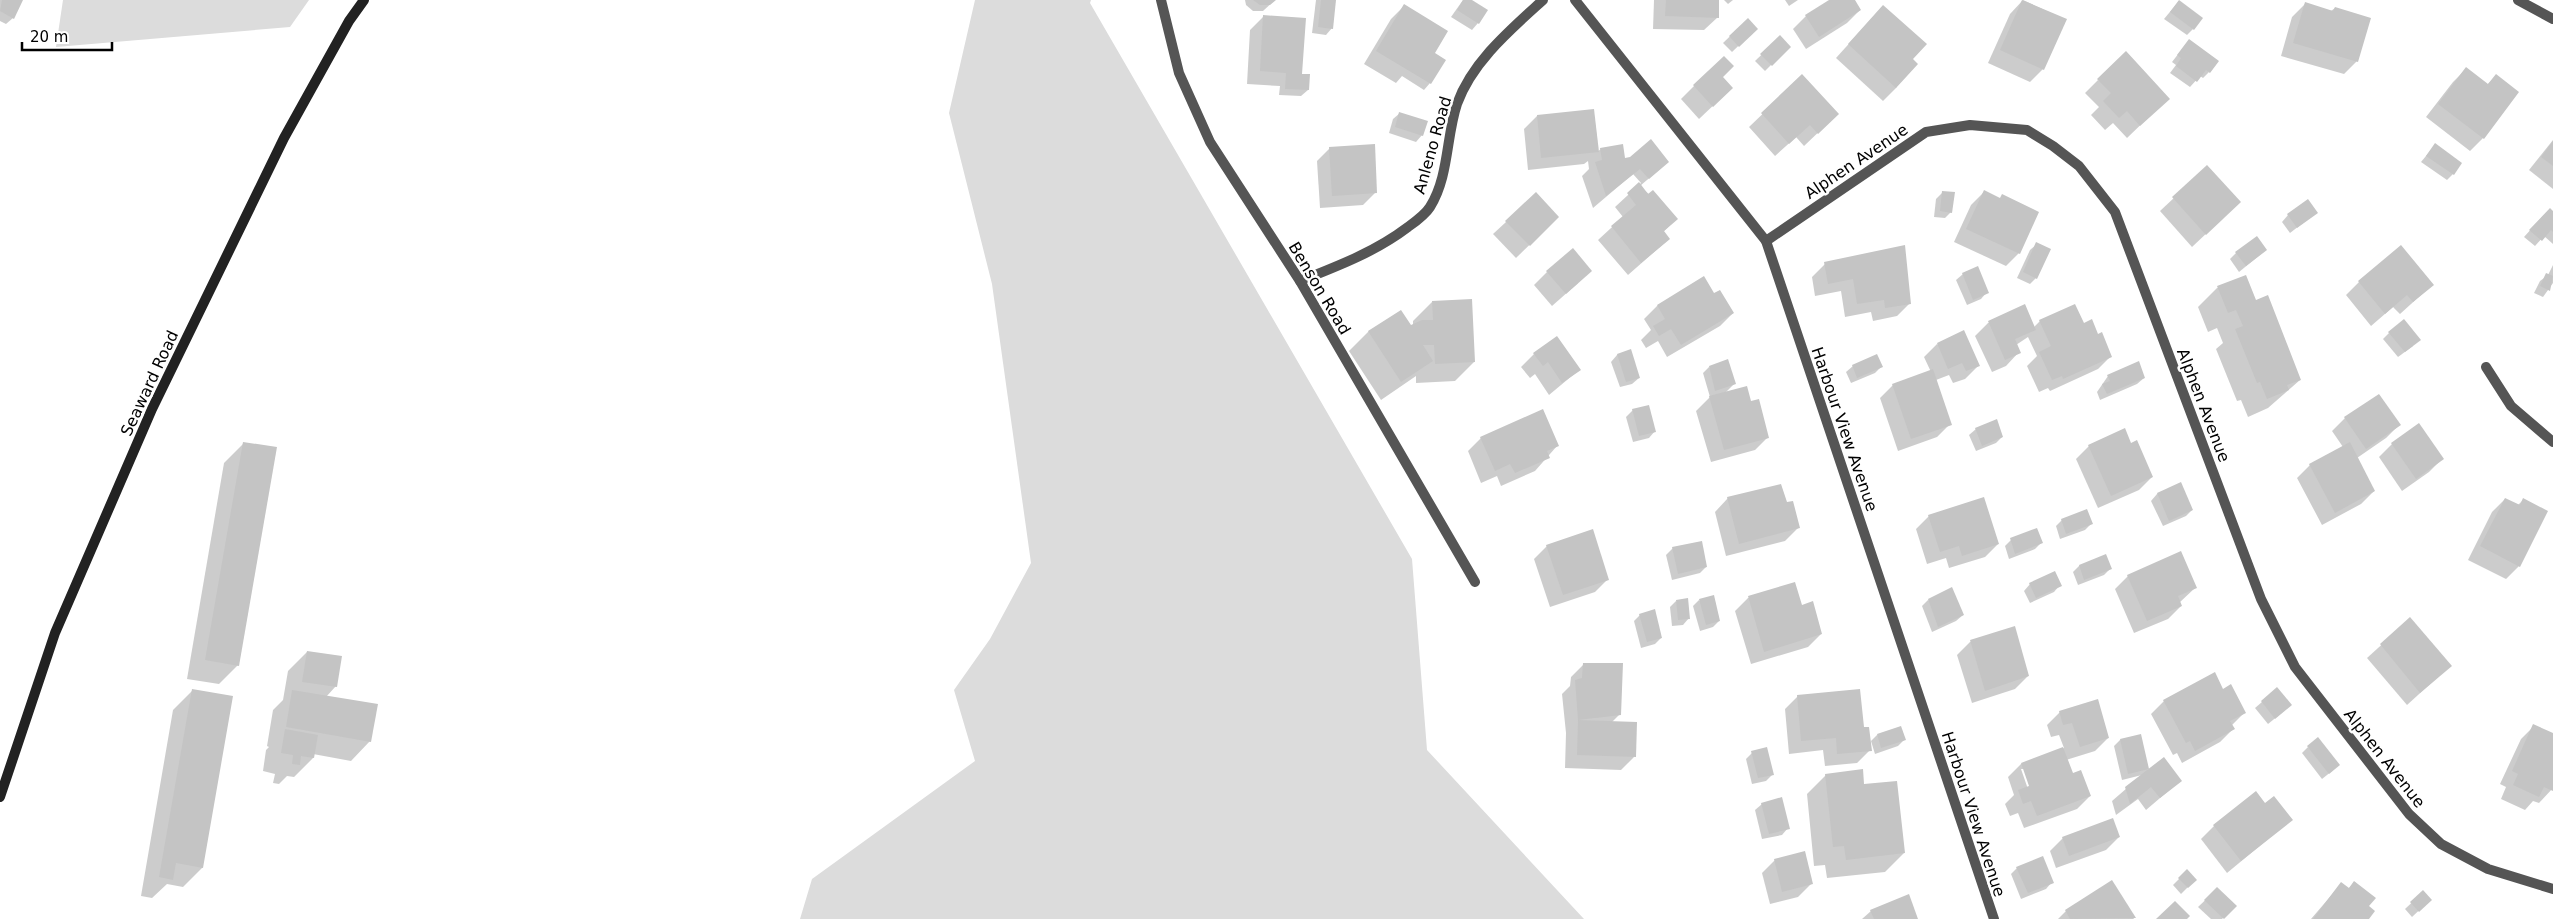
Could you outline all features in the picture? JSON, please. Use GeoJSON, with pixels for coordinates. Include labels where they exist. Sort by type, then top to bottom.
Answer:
{"type":"FeatureCollection","features":[{"type":"Feature","properties":{"kind":"street","name":"Seaward Road"},"geometry":{"type":"LineString","coordinates":[[0,797],[55,633],[152,409],[284,138],[349,21],[364,0]]}},
{"type":"Feature","properties":{"kind":"street","name":"Benson Road"},"geometry":{"type":"LineString","coordinates":[[1161,0],[1179,73],[1210,142],[1300,281],[1475,582]]}},
{"type":"Feature","properties":{"kind":"street","name":"Anleno Road"},"geometry":{"type":"LineString","coordinates":[[1300,281],[1386,244],[1430,207],[1440,183],[1457,105],[1472,72],[1515,25],[1543,0]]}},
{"type":"Feature","properties":{"kind":"street","name":"Harbour View Avenue"},"geometry":{"type":"LineString","coordinates":[[1575,0],[1766,241],[1994,919]]}},
{"type":"Feature","properties":{"kind":"street"},"geometry":{"type":"LineString","coordinates":[[2518,0],[2553,19]]}},
{"type":"Feature","properties":{"kind":"street","name":"Alphen Avenue"},"geometry":{"type":"LineString","coordinates":[[1766,241],[1926,132],[1970,125],[2026,130],[2053,146],[2078,166],[2115,212],[2261,599],[2295,667],[2409,814],[2441,844],[2488,869],[2553,889]]}},
{"type":"Feature","properties":{"kind":"street"},"geometry":{"type":"LineString","coordinates":[[2486,367],[2511,406],[2553,442]]}},
{"type":"Feature","properties":{"kind":"shaded area"},"geometry":{"type":"Polygon","coordinates":[[[63,0],[309,0],[290,27],[56,47],[63,0]]]}},
{"type":"Feature","properties":{"kind":"shaded area"},"geometry":{"type":"Polygon","coordinates":[[[975,0],[1091,0],[1090,3],[1412,559],[1427,750],[1584,919],[800,919],[812,879],[975,761],[954,690],[990,639],[1031,563],[992,284],[949,113],[975,0]]]}},
{"type":"Feature","properties":{"kind":"building"},"geometry":{"type":"Polygon","coordinates":[[[2,0],[23,0],[14,19],[0,11],[2,0]]]}},
{"type":"Feature","properties":{"kind":"building"},"geometry":{"type":"Polygon","coordinates":[[[1253,0],[1276,0],[1270,5],[1260,5],[1253,0]]]}},
{"type":"Feature","properties":{"kind":"building"},"geometry":{"type":"Polygon","coordinates":[[[1321,0],[1336,0],[1333,29],[1318,27],[1321,0]]]}},
{"type":"Feature","properties":{"kind":"building"},"geometry":{"type":"Polygon","coordinates":[[[1463,0],[1472,0],[1488,10],[1479,24],[1457,10],[1463,0]]]}},
{"type":"Feature","properties":{"kind":"building"},"geometry":{"type":"Polygon","coordinates":[[[1666,0],[1719,0],[1719,18],[1665,16],[1666,0]]]}},
{"type":"Feature","properties":{"kind":"building"},"geometry":{"type":"Polygon","coordinates":[[[1829,0],[1855,0],[1861,10],[1819,37],[1805,15],[1829,0]]]}},
{"type":"Feature","properties":{"kind":"building"},"geometry":{"type":"Polygon","coordinates":[[[2022,0],[2067,19],[2044,70],[2000,50],[2022,0]]]}},
{"type":"Feature","properties":{"kind":"building"},"geometry":{"type":"Polygon","coordinates":[[[2179,0],[2203,18],[2194,30],[2170,12],[2179,0]]]}},
{"type":"Feature","properties":{"kind":"building"},"geometry":{"type":"Polygon","coordinates":[[[2305,2],[2333,11],[2335,7],[2371,18],[2358,62],[2293,43],[2305,2]]]}},
{"type":"Feature","properties":{"kind":"building"},"geometry":{"type":"Polygon","coordinates":[[[1404,4],[1448,31],[1435,53],[1446,60],[1431,84],[1376,51],[1404,4]]]}},
{"type":"Feature","properties":{"kind":"building"},"geometry":{"type":"Polygon","coordinates":[[[1883,5],[1927,44],[1913,59],[1918,64],[1896,88],[1848,44],[1883,5]]]}},
{"type":"Feature","properties":{"kind":"building"},"geometry":{"type":"Polygon","coordinates":[[[1263,15],[1306,18],[1302,74],[1310,74],[1309,90],[1285,89],[1286,73],[1260,71],[1263,15]]]}},
{"type":"Feature","properties":{"kind":"building"},"geometry":{"type":"Polygon","coordinates":[[[1748,18],[1758,29],[1739,47],[1729,36],[1748,18]]]}},
{"type":"Feature","properties":{"kind":"building"},"geometry":{"type":"Polygon","coordinates":[[[1780,35],[1791,47],[1772,66],[1760,54],[1780,35]]]}},
{"type":"Feature","properties":{"kind":"building"},"geometry":{"type":"Polygon","coordinates":[[[2189,39],[2219,61],[2210,73],[2206,70],[2197,82],[2176,66],[2181,58],[2177,55],[2189,39]]]}},
{"type":"Feature","properties":{"kind":"building"},"geometry":{"type":"Polygon","coordinates":[[[2126,51],[2170,99],[2140,126],[2127,111],[2119,118],[2103,101],[2111,93],[2097,79],[2126,51]]]}},
{"type":"Feature","properties":{"kind":"building"},"geometry":{"type":"Polygon","coordinates":[[[1724,56],[1734,66],[1723,77],[1733,88],[1713,107],[1693,85],[1724,56]]]}},
{"type":"Feature","properties":{"kind":"building"},"geometry":{"type":"Polygon","coordinates":[[[2466,67],[2488,84],[2496,74],[2519,92],[2484,139],[2438,104],[2466,67]]]}},
{"type":"Feature","properties":{"kind":"building"},"geometry":{"type":"Polygon","coordinates":[[[1802,74],[1839,114],[1818,134],[1810,125],[1789,144],[1761,113],[1802,74]]]}},
{"type":"Feature","properties":{"kind":"building"},"geometry":{"type":"Polygon","coordinates":[[[1594,109],[1599,152],[1541,158],[1537,115],[1594,109]]]}},
{"type":"Feature","properties":{"kind":"building"},"geometry":{"type":"Polygon","coordinates":[[[1399,112],[1428,121],[1423,136],[1395,127],[1399,112]]]}},
{"type":"Feature","properties":{"kind":"building"},"geometry":{"type":"Polygon","coordinates":[[[1651,139],[1669,162],[1649,179],[1640,169],[1606,196],[1595,162],[1602,160],[1600,148],[1623,144],[1625,158],[1630,157],[1651,139]]]}},
{"type":"Feature","properties":{"kind":"building"},"geometry":{"type":"Polygon","coordinates":[[[2553,141],[2553,166],[2541,157],[2553,141]]]}},
{"type":"Feature","properties":{"kind":"building"},"geometry":{"type":"Polygon","coordinates":[[[2435,143],[2462,163],[2454,175],[2426,156],[2435,143]]]}},
{"type":"Feature","properties":{"kind":"building"},"geometry":{"type":"Polygon","coordinates":[[[1375,144],[1377,193],[1332,196],[1329,147],[1375,144]]]}},
{"type":"Feature","properties":{"kind":"building"},"geometry":{"type":"Polygon","coordinates":[[[2207,165],[2241,202],[2206,235],[2172,197],[2207,165]]]}},
{"type":"Feature","properties":{"kind":"building"},"geometry":{"type":"Polygon","coordinates":[[[1639,182],[1648,194],[1653,190],[1678,219],[1664,231],[1670,239],[1641,263],[1611,226],[1636,205],[1627,193],[1639,182]]]}},
{"type":"Feature","properties":{"kind":"building"},"geometry":{"type":"Polygon","coordinates":[[[1984,190],[2000,198],[2002,194],[2039,212],[2020,254],[1966,229],[1984,190]]]}},
{"type":"Feature","properties":{"kind":"building"},"geometry":{"type":"Polygon","coordinates":[[[1942,191],[1955,192],[1952,213],[1940,211],[1942,191]]]}},
{"type":"Feature","properties":{"kind":"building"},"geometry":{"type":"Polygon","coordinates":[[[1536,192],[1559,217],[1530,246],[1505,221],[1536,192]]]}},
{"type":"Feature","properties":{"kind":"building"},"geometry":{"type":"Polygon","coordinates":[[[2308,199],[2318,213],[2297,228],[2287,214],[2308,199]]]}},
{"type":"Feature","properties":{"kind":"building"},"geometry":{"type":"Polygon","coordinates":[[[2550,208],[2553,211],[2553,232],[2551,230],[2542,241],[2529,230],[2550,208]]]}},
{"type":"Feature","properties":{"kind":"building"},"geometry":{"type":"Polygon","coordinates":[[[2257,236],[2267,250],[2246,266],[2235,252],[2257,236]]]}},
{"type":"Feature","properties":{"kind":"building"},"geometry":{"type":"Polygon","coordinates":[[[2036,242],[2051,249],[2037,279],[2023,272],[2036,242]]]}},
{"type":"Feature","properties":{"kind":"building"},"geometry":{"type":"Polygon","coordinates":[[[1905,245],[1911,304],[1885,308],[1884,300],[1857,304],[1853,279],[1828,284],[1824,262],[1905,245]]]}},
{"type":"Feature","properties":{"kind":"building"},"geometry":{"type":"Polygon","coordinates":[[[2401,245],[2434,285],[2413,302],[2407,295],[2385,314],[2358,281],[2401,245]]]}},
{"type":"Feature","properties":{"kind":"building"},"geometry":{"type":"Polygon","coordinates":[[[1573,248],[1592,271],[1566,294],[1546,271],[1573,248]]]}},
{"type":"Feature","properties":{"kind":"building"},"geometry":{"type":"Polygon","coordinates":[[[1978,266],[1989,293],[1973,300],[1962,273],[1978,266]]]}},
{"type":"Feature","properties":{"kind":"building"},"geometry":{"type":"Polygon","coordinates":[[[2546,273],[2553,276],[2550,291],[2540,286],[2546,273]]]}},
{"type":"Feature","properties":{"kind":"building"},"geometry":{"type":"Polygon","coordinates":[[[2246,275],[2256,300],[2268,295],[2301,380],[2287,385],[2289,390],[2267,399],[2260,382],[2257,383],[2235,329],[2243,326],[2236,310],[2228,313],[2217,286],[2246,275]]]}},
{"type":"Feature","properties":{"kind":"building"},"geometry":{"type":"Polygon","coordinates":[[[1704,276],[1714,293],[1720,290],[1734,313],[1681,345],[1671,329],[1659,336],[1653,326],[1665,319],[1657,305],[1704,276]]]}},
{"type":"Feature","properties":{"kind":"building"},"geometry":{"type":"Polygon","coordinates":[[[1472,299],[1475,362],[1435,364],[1434,345],[1423,345],[1433,361],[1401,382],[1368,331],[1401,310],[1411,325],[1422,320],[1433,320],[1432,301],[1472,299]]]}},
{"type":"Feature","properties":{"kind":"building"},"geometry":{"type":"Polygon","coordinates":[[[2025,304],[2036,330],[2015,339],[2021,353],[2005,360],[1988,321],[2025,304]]]}},
{"type":"Feature","properties":{"kind":"building"},"geometry":{"type":"Polygon","coordinates":[[[2075,304],[2084,323],[2092,319],[2098,334],[2102,332],[2112,357],[2063,379],[2062,376],[2052,380],[2039,352],[2051,346],[2039,320],[2075,304]]]}},
{"type":"Feature","properties":{"kind":"building"},"geometry":{"type":"Polygon","coordinates":[[[2404,319],[2421,340],[2405,352],[2388,332],[2404,319]]]}},
{"type":"Feature","properties":{"kind":"building"},"geometry":{"type":"Polygon","coordinates":[[[1964,330],[1980,366],[1966,371],[1962,363],[1948,369],[1937,343],[1964,330]]]}},
{"type":"Feature","properties":{"kind":"building"},"geometry":{"type":"Polygon","coordinates":[[[1557,336],[1581,370],[1562,383],[1548,362],[1543,366],[1533,353],[1557,336]]]}},
{"type":"Feature","properties":{"kind":"building"},"geometry":{"type":"Polygon","coordinates":[[[1631,349],[1640,378],[1626,382],[1617,354],[1631,349]]]}},
{"type":"Feature","properties":{"kind":"building"},"geometry":{"type":"Polygon","coordinates":[[[1877,354],[1883,367],[1857,378],[1852,365],[1877,354]]]}},
{"type":"Feature","properties":{"kind":"building"},"geometry":{"type":"Polygon","coordinates":[[[1728,359],[1736,384],[1715,391],[1709,366],[1728,359]]]}},
{"type":"Feature","properties":{"kind":"building"},"geometry":{"type":"Polygon","coordinates":[[[2139,361],[2145,378],[2107,394],[2102,384],[2110,381],[2107,375],[2139,361]]]}},
{"type":"Feature","properties":{"kind":"building"},"geometry":{"type":"Polygon","coordinates":[[[1933,369],[1952,425],[1911,439],[1892,384],[1933,369]]]}},
{"type":"Feature","properties":{"kind":"building"},"geometry":{"type":"Polygon","coordinates":[[[1747,386],[1751,401],[1759,399],[1769,438],[1724,450],[1709,396],[1747,386]]]}},
{"type":"Feature","properties":{"kind":"building"},"geometry":{"type":"Polygon","coordinates":[[[2379,394],[2401,425],[2366,449],[2344,417],[2379,394]]]}},
{"type":"Feature","properties":{"kind":"building"},"geometry":{"type":"Polygon","coordinates":[[[1649,405],[1656,432],[1639,436],[1632,409],[1649,405]]]}},
{"type":"Feature","properties":{"kind":"building"},"geometry":{"type":"Polygon","coordinates":[[[1543,409],[1559,446],[1547,451],[1550,458],[1515,473],[1510,464],[1495,471],[1480,437],[1543,409]]]}},
{"type":"Feature","properties":{"kind":"building"},"geometry":{"type":"Polygon","coordinates":[[[1997,419],[2003,437],[1982,446],[1975,428],[1997,419]]]}},
{"type":"Feature","properties":{"kind":"building"},"geometry":{"type":"Polygon","coordinates":[[[2419,423],[2444,459],[2416,479],[2391,443],[2419,423]]]}},
{"type":"Feature","properties":{"kind":"building"},"geometry":{"type":"Polygon","coordinates":[[[2125,428],[2131,443],[2137,440],[2153,477],[2111,496],[2088,445],[2125,428]]]}},
{"type":"Feature","properties":{"kind":"building"},"geometry":{"type":"Polygon","coordinates":[[[243,442],[277,447],[239,666],[205,660],[243,442]]]}},
{"type":"Feature","properties":{"kind":"building"},"geometry":{"type":"Polygon","coordinates":[[[2350,442],[2375,491],[2335,513],[2309,464],[2350,442]]]}},
{"type":"Feature","properties":{"kind":"building"},"geometry":{"type":"Polygon","coordinates":[[[2181,482],[2193,510],[2169,521],[2157,493],[2181,482]]]}},
{"type":"Feature","properties":{"kind":"building"},"geometry":{"type":"Polygon","coordinates":[[[1781,484],[1787,502],[1793,501],[1800,528],[1739,544],[1727,497],[1781,484]]]}},
{"type":"Feature","properties":{"kind":"building"},"geometry":{"type":"Polygon","coordinates":[[[1984,497],[1999,544],[1962,556],[1959,546],[1940,552],[1928,515],[1984,497]]]}},
{"type":"Feature","properties":{"kind":"building"},"geometry":{"type":"Polygon","coordinates":[[[2505,498],[2520,505],[2523,498],[2548,511],[2520,567],[2480,546],[2505,498]]]}},
{"type":"Feature","properties":{"kind":"building"},"geometry":{"type":"Polygon","coordinates":[[[2087,509],[2093,524],[2066,534],[2061,519],[2087,509]]]}},
{"type":"Feature","properties":{"kind":"building"},"geometry":{"type":"Polygon","coordinates":[[[2037,528],[2043,543],[2015,554],[2010,538],[2037,528]]]}},
{"type":"Feature","properties":{"kind":"building"},"geometry":{"type":"Polygon","coordinates":[[[1593,529],[1609,580],[1563,595],[1546,545],[1593,529]]]}},
{"type":"Feature","properties":{"kind":"building"},"geometry":{"type":"Polygon","coordinates":[[[1702,541],[1707,567],[1678,574],[1672,547],[1702,541]]]}},
{"type":"Feature","properties":{"kind":"building"},"geometry":{"type":"Polygon","coordinates":[[[2181,551],[2197,588],[2178,596],[2182,606],[2147,621],[2127,575],[2181,551]]]}},
{"type":"Feature","properties":{"kind":"building"},"geometry":{"type":"Polygon","coordinates":[[[2106,554],[2112,569],[2084,580],[2079,565],[2106,554]]]}},
{"type":"Feature","properties":{"kind":"building"},"geometry":{"type":"Polygon","coordinates":[[[2055,571],[2062,586],[2036,598],[2029,583],[2055,571]]]}},
{"type":"Feature","properties":{"kind":"building"},"geometry":{"type":"Polygon","coordinates":[[[1795,582],[1802,605],[1813,601],[1822,634],[1764,652],[1748,596],[1795,582]]]}},
{"type":"Feature","properties":{"kind":"building"},"geometry":{"type":"Polygon","coordinates":[[[1952,587],[1964,615],[1938,627],[1928,599],[1952,587]]]}},
{"type":"Feature","properties":{"kind":"building"},"geometry":{"type":"Polygon","coordinates":[[[1714,595],[1720,621],[1706,625],[1699,599],[1714,595]]]}},
{"type":"Feature","properties":{"kind":"building"},"geometry":{"type":"Polygon","coordinates":[[[1688,598],[1690,619],[1678,620],[1676,600],[1688,598]]]}},
{"type":"Feature","properties":{"kind":"building"},"geometry":{"type":"Polygon","coordinates":[[[1655,609],[1662,638],[1647,642],[1639,614],[1655,609]]]}},
{"type":"Feature","properties":{"kind":"building"},"geometry":{"type":"Polygon","coordinates":[[[2410,617],[2452,666],[2420,693],[2380,644],[2410,617]]]}},
{"type":"Feature","properties":{"kind":"building"},"geometry":{"type":"Polygon","coordinates":[[[2015,626],[2029,676],[1985,691],[1970,640],[2015,626]]]}},
{"type":"Feature","properties":{"kind":"building"},"geometry":{"type":"Polygon","coordinates":[[[307,651],[342,656],[337,687],[302,682],[307,651]]]}},
{"type":"Feature","properties":{"kind":"building"},"geometry":{"type":"Polygon","coordinates":[[[1583,663],[1623,663],[1621,715],[1578,720],[1575,680],[1582,678],[1583,663]]]}},
{"type":"Feature","properties":{"kind":"building"},"geometry":{"type":"Polygon","coordinates":[[[2215,672],[2223,689],[2231,684],[2246,713],[2230,721],[2235,729],[2195,751],[2190,741],[2186,743],[2163,700],[2215,672]]]}},
{"type":"Feature","properties":{"kind":"building"},"geometry":{"type":"Polygon","coordinates":[[[2277,687],[2292,705],[2275,719],[2261,701],[2277,687]]]}},
{"type":"Feature","properties":{"kind":"building"},"geometry":{"type":"Polygon","coordinates":[[[192,689],[233,696],[203,868],[176,863],[173,880],[159,877],[192,689]]]}},
{"type":"Feature","properties":{"kind":"building"},"geometry":{"type":"Polygon","coordinates":[[[1860,689],[1864,727],[1869,727],[1872,751],[1837,754],[1836,738],[1801,741],[1797,695],[1860,689]]]}},
{"type":"Feature","properties":{"kind":"building"},"geometry":{"type":"Polygon","coordinates":[[[292,690],[378,704],[371,742],[286,727],[292,690]]]}},
{"type":"Feature","properties":{"kind":"building"},"geometry":{"type":"Polygon","coordinates":[[[2098,699],[2109,738],[2080,747],[2072,723],[2063,725],[2059,711],[2098,699]]]}},
{"type":"Feature","properties":{"kind":"building"},"geometry":{"type":"Polygon","coordinates":[[[1578,720],[1637,722],[1636,757],[1577,755],[1578,720]]]}},
{"type":"Feature","properties":{"kind":"building"},"geometry":{"type":"Polygon","coordinates":[[[2533,724],[2553,733],[2553,791],[2544,787],[2539,797],[2513,785],[2518,774],[2512,771],[2533,724]]]}},
{"type":"Feature","properties":{"kind":"building"},"geometry":{"type":"Polygon","coordinates":[[[1901,726],[1906,740],[1881,748],[1877,734],[1901,726]]]}},
{"type":"Feature","properties":{"kind":"building"},"geometry":{"type":"Polygon","coordinates":[[[285,729],[318,735],[314,758],[301,756],[300,765],[292,764],[293,755],[281,753],[285,729]]]}},
{"type":"Feature","properties":{"kind":"building"},"geometry":{"type":"Polygon","coordinates":[[[2141,734],[2149,769],[2128,774],[2120,739],[2141,734]]]}},
{"type":"Feature","properties":{"kind":"building"},"geometry":{"type":"Polygon","coordinates":[[[2318,737],[2340,765],[2329,774],[2307,746],[2318,737]]]}},
{"type":"Feature","properties":{"kind":"building"},"geometry":{"type":"Polygon","coordinates":[[[1767,747],[1774,775],[1758,778],[1751,751],[1767,747]]]}},
{"type":"Feature","properties":{"kind":"building"},"geometry":{"type":"Polygon","coordinates":[[[2063,747],[2073,773],[2081,770],[2091,796],[2037,816],[2031,801],[2023,804],[2018,790],[2029,786],[2021,763],[2063,747]]]}},
{"type":"Feature","properties":{"kind":"building"},"geometry":{"type":"Polygon","coordinates":[[[2164,757],[2182,781],[2160,798],[2151,787],[2130,804],[2125,787],[2164,757]]]}},
{"type":"Feature","properties":{"kind":"building"},"geometry":{"type":"Polygon","coordinates":[[[1863,769],[1864,784],[1897,781],[1905,853],[1846,860],[1844,846],[1833,847],[1825,774],[1863,769]]]}},
{"type":"Feature","properties":{"kind":"building"},"geometry":{"type":"Polygon","coordinates":[[[2256,791],[2265,803],[2274,796],[2293,820],[2241,861],[2213,825],[2256,791]]]}},
{"type":"Feature","properties":{"kind":"building"},"geometry":{"type":"Polygon","coordinates":[[[1782,797],[1790,829],[1769,834],[1761,803],[1782,797]]]}},
{"type":"Feature","properties":{"kind":"building"},"geometry":{"type":"Polygon","coordinates":[[[2113,818],[2120,837],[2069,856],[2062,837],[2113,818]]]}},
{"type":"Feature","properties":{"kind":"building"},"geometry":{"type":"Polygon","coordinates":[[[1805,851],[1813,884],[1782,892],[1774,859],[1805,851]]]}},
{"type":"Feature","properties":{"kind":"building"},"geometry":{"type":"Polygon","coordinates":[[[2043,856],[2054,883],[2028,893],[2016,867],[2043,856]]]}},
{"type":"Feature","properties":{"kind":"building"},"geometry":{"type":"Polygon","coordinates":[[[2187,869],[2197,880],[2188,888],[2178,878],[2187,869]]]}},
{"type":"Feature","properties":{"kind":"building"},"geometry":{"type":"Polygon","coordinates":[[[2112,880],[2136,918],[2070,919],[2065,910],[2112,880]]]}},
{"type":"Feature","properties":{"kind":"building"},"geometry":{"type":"Polygon","coordinates":[[[2354,881],[2376,898],[2369,906],[2375,911],[2369,919],[2313,919],[2341,882],[2349,888],[2354,881]]]}},
{"type":"Feature","properties":{"kind":"building"},"geometry":{"type":"Polygon","coordinates":[[[2217,887],[2237,906],[2224,919],[2204,900],[2217,887]]]}},
{"type":"Feature","properties":{"kind":"building"},"geometry":{"type":"Polygon","coordinates":[[[2423,890],[2432,900],[2419,912],[2410,902],[2423,890]]]}},
{"type":"Feature","properties":{"kind":"building"},"geometry":{"type":"Polygon","coordinates":[[[1909,894],[1918,919],[1874,919],[1870,910],[1909,894]]]}},
{"type":"Feature","properties":{"kind":"building"},"geometry":{"type":"Polygon","coordinates":[[[2175,901],[2190,916],[2187,919],[2156,919],[2175,901]]]}}]}
